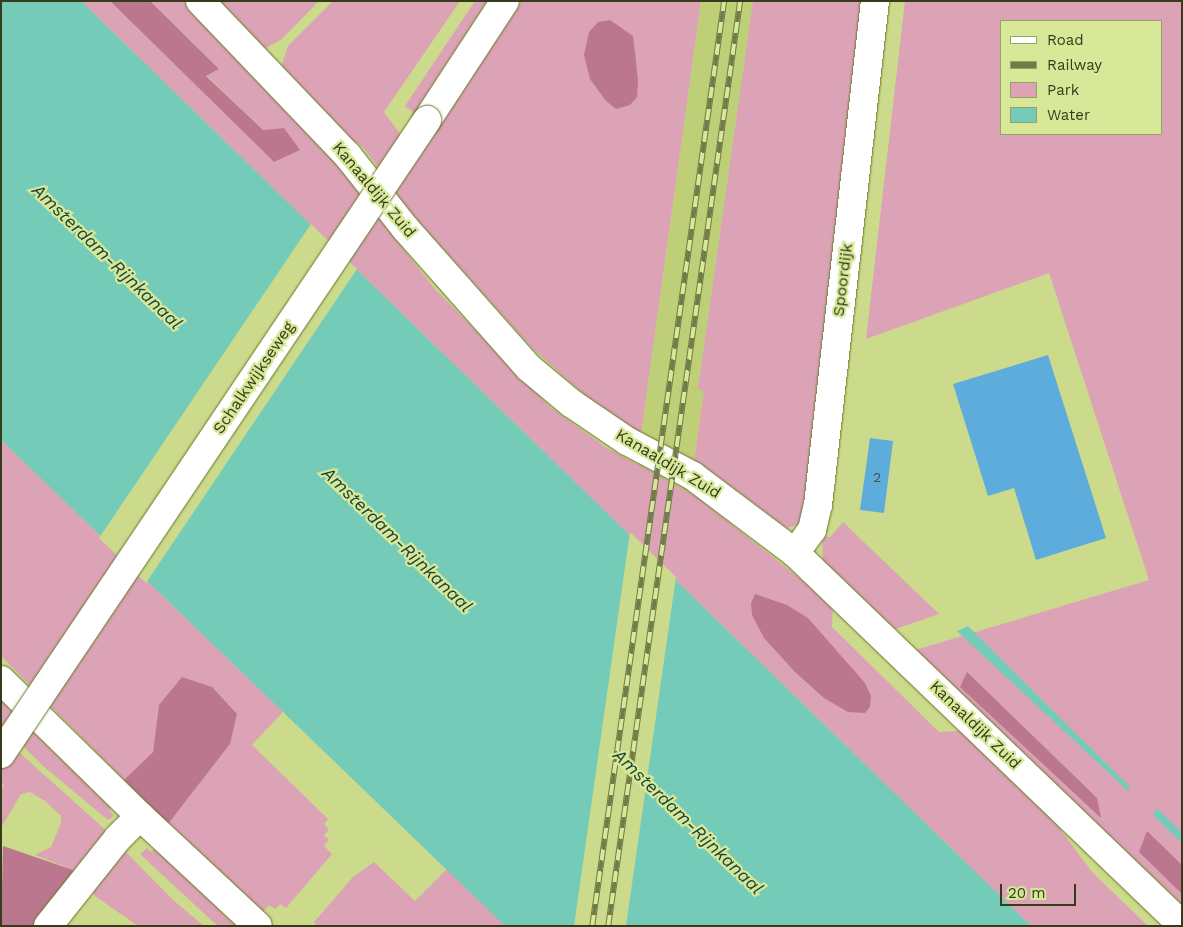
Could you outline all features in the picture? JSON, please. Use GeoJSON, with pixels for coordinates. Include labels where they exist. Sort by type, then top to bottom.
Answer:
{"type":"FeatureCollection","features":[{"type":"Feature","properties":{"kind":"street","name":"Kanaaldijk Zuid"},"geometry":{"type":"LineString","coordinates":[[200,1],[348,156],[405,228],[529,368],[572,403],[627,441],[693,476],[795,553],[1182,924]]}},
{"type":"Feature","properties":{"kind":"street","name":"Schalkwijkseweg"},"geometry":{"type":"LineString","coordinates":[[1,754],[505,1]]}},
{"type":"Feature","properties":{"kind":"street","name":"Spoordijk"},"geometry":{"type":"LineString","coordinates":[[795,553],[812,530],[818,504],[875,1]]}},
{"type":"Feature","properties":{"kind":"street"},"geometry":{"type":"LineString","coordinates":[[1,680],[140,816],[258,926]]}},
{"type":"Feature","properties":{"kind":"street"},"geometry":{"type":"LineString","coordinates":[[48,926],[118,838],[140,816]]}},
{"type":"Feature","properties":{"kind":"shaded area"},"geometry":{"type":"Polygon","coordinates":[[[110,1],[150,1],[219,69],[206,76],[263,130],[284,128],[300,150],[274,162],[110,1]]]}},
{"type":"Feature","properties":{"kind":"shaded area"},"geometry":{"type":"Polygon","coordinates":[[[701,1],[753,1],[698,388],[704,392],[627,926],[573,926],[701,1]]]}},
{"type":"Feature","properties":{"kind":"shaded area"},"geometry":{"type":"Polygon","coordinates":[[[610,20],[633,36],[638,80],[637,97],[630,105],[616,109],[606,101],[590,79],[584,55],[589,32],[598,22],[610,20]]]}},
{"type":"Feature","properties":{"kind":"shaded area"},"geometry":{"type":"Polygon","coordinates":[[[755,594],[787,605],[808,618],[865,683],[871,696],[870,707],[865,713],[848,712],[824,698],[795,672],[764,638],[752,615],[751,603],[755,594]]]}},
{"type":"Feature","properties":{"kind":"shaded area"},"geometry":{"type":"Polygon","coordinates":[[[967,672],[1097,798],[1101,818],[960,687],[967,672]]]}},
{"type":"Feature","properties":{"kind":"shaded area"},"geometry":{"type":"Polygon","coordinates":[[[182,677],[212,687],[237,714],[230,744],[168,824],[124,780],[153,752],[159,705],[182,677]]]}},
{"type":"Feature","properties":{"kind":"shaded area"},"geometry":{"type":"Polygon","coordinates":[[[1147,831],[1182,865],[1182,894],[1139,852],[1147,831]]]}},
{"type":"Feature","properties":{"kind":"shaded area"},"geometry":{"type":"Polygon","coordinates":[[[3,846],[79,872],[39,926],[1,926],[3,846]]]}},
{"type":"Feature","properties":{"kind":"green space"},"geometry":{"type":"Polygon","coordinates":[[[81,1],[110,1],[274,162],[299,150],[284,128],[263,130],[206,75],[219,69],[150,1],[184,1],[327,152],[434,288],[550,407],[605,447],[697,497],[833,605],[832,627],[939,732],[961,731],[1051,817],[1093,873],[1148,926],[1031,926],[81,1]]]}},
{"type":"Feature","properties":{"kind":"green space"},"geometry":{"type":"Polygon","coordinates":[[[216,1],[319,1],[282,39],[266,48],[256,44],[216,1]]]}},
{"type":"Feature","properties":{"kind":"green space"},"geometry":{"type":"Polygon","coordinates":[[[333,1],[460,1],[384,112],[417,157],[522,1],[701,1],[641,434],[589,399],[532,348],[401,202],[395,189],[362,146],[341,134],[281,67],[288,46],[333,1]]]}},
{"type":"Feature","properties":{"kind":"green space"},"geometry":{"type":"Polygon","coordinates":[[[475,1],[487,1],[415,113],[405,106],[475,1]]]}},
{"type":"Feature","properties":{"kind":"green space"},"geometry":{"type":"Polygon","coordinates":[[[753,1],[866,1],[814,488],[800,524],[787,528],[694,461],[704,392],[698,388],[753,1]]]}},
{"type":"Feature","properties":{"kind":"green space"},"geometry":{"type":"Polygon","coordinates":[[[905,1],[1182,1],[1182,904],[912,651],[1149,580],[1049,273],[866,339],[905,1]]]}},
{"type":"Feature","properties":{"kind":"green space"},"geometry":{"type":"Polygon","coordinates":[[[1,440],[283,712],[252,745],[328,819],[324,824],[329,830],[324,835],[329,840],[324,846],[332,854],[286,908],[280,904],[275,909],[269,905],[261,914],[168,824],[230,744],[159,705],[153,752],[124,780],[1,656],[1,440]]]}},
{"type":"Feature","properties":{"kind":"green space"},"geometry":{"type":"Polygon","coordinates":[[[843,522],[939,614],[890,631],[823,568],[822,536],[830,537],[843,522]]]}},
{"type":"Feature","properties":{"kind":"green space"},"geometry":{"type":"Polygon","coordinates":[[[1,694],[114,805],[109,810],[114,816],[108,820],[44,767],[1,724],[1,694]]]}},
{"type":"Feature","properties":{"kind":"green space"},"geometry":{"type":"Polygon","coordinates":[[[1,736],[110,834],[79,872],[35,855],[51,847],[61,823],[61,816],[45,801],[30,792],[21,794],[1,828],[1,790],[4,785],[1,783],[1,736]]]}},
{"type":"Feature","properties":{"kind":"green space"},"geometry":{"type":"Polygon","coordinates":[[[157,846],[236,926],[219,926],[211,920],[140,854],[147,848],[151,852],[157,846]]]}},
{"type":"Feature","properties":{"kind":"green space"},"geometry":{"type":"Polygon","coordinates":[[[124,850],[173,900],[204,926],[138,926],[95,896],[89,884],[124,850]]]}},
{"type":"Feature","properties":{"kind":"green space"},"geometry":{"type":"Polygon","coordinates":[[[374,862],[415,901],[447,869],[505,926],[317,926],[314,922],[353,877],[374,862]]]}},
{"type":"Feature","properties":{"kind":"water","name":"Amsterdam-Rijnkanaal"},"geometry":{"type":"Polygon","coordinates":[[[1,1],[81,1],[1031,926],[505,926],[1,440],[1,1]]]}},
{"type":"Feature","properties":{"kind":"water"},"geometry":{"type":"Polygon","coordinates":[[[968,626],[1130,787],[1128,791],[957,631],[968,626]]]}},
{"type":"Feature","properties":{"kind":"water"},"geometry":{"type":"Polygon","coordinates":[[[1157,808],[1182,833],[1182,843],[1153,815],[1157,808]]]}},
{"type":"Feature","properties":{"kind":"pier"},"geometry":{"type":"Polygon","coordinates":[[[311,224],[357,269],[146,583],[99,538],[311,224]]]}},
{"type":"Feature","properties":{"kind":"pier"},"geometry":{"type":"Polygon","coordinates":[[[630,532],[676,577],[626,926],[574,926],[630,532]]]}},
{"type":"Feature","properties":{"kind":"building"},"geometry":{"type":"Polygon","coordinates":[[[1048,355],[1106,538],[1036,560],[1014,488],[988,496],[953,384],[1048,355]]]}},
{"type":"Feature","properties":{"kind":"building"},"geometry":{"type":"Polygon","coordinates":[[[870,438],[893,441],[884,513],[860,510],[870,438]]]}},
{"type":"Feature","properties":{"kind":"railway"},"geometry":{"type":"LineString","coordinates":[[592,926],[724,1]]}},
{"type":"Feature","properties":{"kind":"railway"},"geometry":{"type":"LineString","coordinates":[[608,926],[740,1]]}}]}
